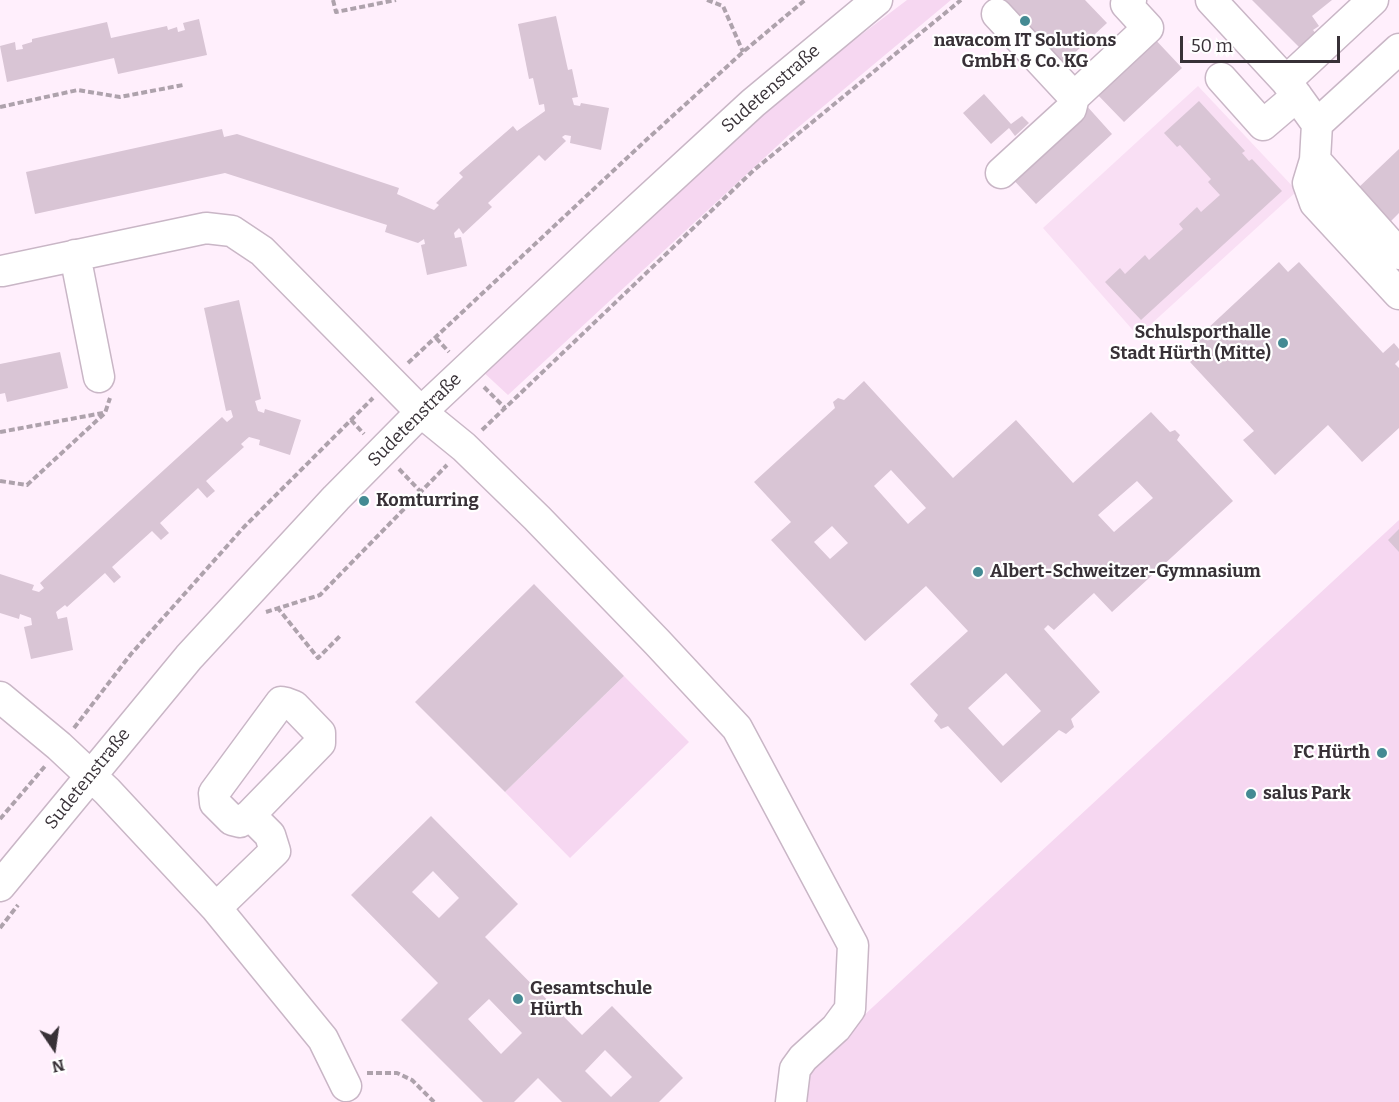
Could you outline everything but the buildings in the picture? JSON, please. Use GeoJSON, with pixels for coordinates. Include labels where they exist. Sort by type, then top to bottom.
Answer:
{"type":"FeatureCollection","features":[{"type":"Feature","properties":{"kind":"street","name":"Sudetenstraße"},"geometry":{"type":"LineString","coordinates":[[0,886],[189,657],[336,498],[421,412],[753,103],[877,0]]}},
{"type":"Feature","properties":{"kind":"street"},"geometry":{"type":"LineString","coordinates":[[1211,0],[1291,89],[1317,124],[1315,160],[1308,183],[1315,203],[1399,294]]}},
{"type":"Feature","properties":{"kind":"street"},"geometry":{"type":"LineString","coordinates":[[1221,78],[1263,125],[1291,89],[1373,0]]}},
{"type":"Feature","properties":{"kind":"street"},"geometry":{"type":"LineString","coordinates":[[1001,173],[1071,109],[1074,98],[1148,28],[1127,1]]}},
{"type":"Feature","properties":{"kind":"street"},"geometry":{"type":"LineString","coordinates":[[998,14],[1074,98]]}},
{"type":"Feature","properties":{"kind":"street"},"geometry":{"type":"LineString","coordinates":[[1317,124],[1399,49]]}},
{"type":"Feature","properties":{"kind":"street"},"geometry":{"type":"LineString","coordinates":[[1315,160],[1399,254]]}},
{"type":"Feature","properties":{"kind":"street"},"geometry":{"type":"LineString","coordinates":[[1,268],[206,228],[232,231],[262,251],[421,412],[464,447],[537,518],[737,728],[853,945],[850,1009],[836,1028],[803,1058],[795,1069],[791,1102]]}},
{"type":"Feature","properties":{"kind":"street"},"geometry":{"type":"LineString","coordinates":[[75,255],[99,377]]}},
{"type":"Feature","properties":{"kind":"street"},"geometry":{"type":"LineString","coordinates":[[0,697],[90,775],[216,908],[323,1039],[342,1079]]}},
{"type":"Feature","properties":{"kind":"street"},"geometry":{"type":"LineString","coordinates":[[216,908],[275,851],[270,835],[250,814]]}},
{"type":"Feature","properties":{"kind":"path"},"geometry":{"type":"LineString","coordinates":[[333,0],[336,12],[396,0]]}},
{"type":"Feature","properties":{"kind":"path"},"geometry":{"type":"LineString","coordinates":[[707,0],[723,6],[743,52]]}},
{"type":"Feature","properties":{"kind":"path"},"geometry":{"type":"LineString","coordinates":[[0,107],[78,90],[120,97],[183,85]]}},
{"type":"Feature","properties":{"kind":"path"},"geometry":{"type":"LineString","coordinates":[[0,481],[27,485],[105,413],[111,395],[99,377]]}},
{"type":"Feature","properties":{"kind":"path"},"geometry":{"type":"LineString","coordinates":[[0,432],[105,413]]}},
{"type":"Feature","properties":{"kind":"path"},"geometry":{"type":"LineString","coordinates":[[277,608],[318,658],[341,635]]}},
{"type":"Feature","properties":{"kind":"path"},"geometry":{"type":"LineString","coordinates":[[342,1079],[397,1074],[412,1080],[434,1102]]}},
{"type":"Feature","properties":{"kind":"shaded area"},"geometry":{"type":"Polygon","coordinates":[[[907,0],[951,0],[789,135],[508,395],[481,370],[775,100],[907,0]]]}},
{"type":"Feature","properties":{"kind":"shaded area"},"geometry":{"type":"Polygon","coordinates":[[[1198,86],[1297,191],[1138,336],[1043,228],[1198,86]]]}},
{"type":"Feature","properties":{"kind":"shaded area","name":"salus Park"},"geometry":{"type":"Polygon","coordinates":[[[1399,520],[1399,1102],[805,1102],[807,1068],[1399,520]]]}},
{"type":"Feature","properties":{"kind":"shaded area"},"geometry":{"type":"Polygon","coordinates":[[[624,676],[689,742],[570,858],[505,792],[624,676]]]}},
{"type":"Feature","properties":{"kind":"place","name":"navacom IT Solutions GmbH & Co. KG"},"geometry":{"type":"Point","coordinates":[1025,21]}},
{"type":"Feature","properties":{"kind":"place","name":"Schulsporthalle Stadt Hürth (Mitte)"},"geometry":{"type":"Point","coordinates":[1283,343]}},
{"type":"Feature","properties":{"kind":"place","name":"Komturring"},"geometry":{"type":"Point","coordinates":[364,501]}},
{"type":"Feature","properties":{"kind":"place","name":"Albert-Schweitzer-Gymnasium"},"geometry":{"type":"Point","coordinates":[978,572]}},
{"type":"Feature","properties":{"kind":"place","name":"FC Hürth"},"geometry":{"type":"Point","coordinates":[1382,753]}},
{"type":"Feature","properties":{"kind":"place","name":"salus Park"},"geometry":{"type":"Point","coordinates":[1251,794]}},
{"type":"Feature","properties":{"kind":"place","name":"Gesamtschule Hürth"},"geometry":{"type":"Point","coordinates":[518,999]}}]}
